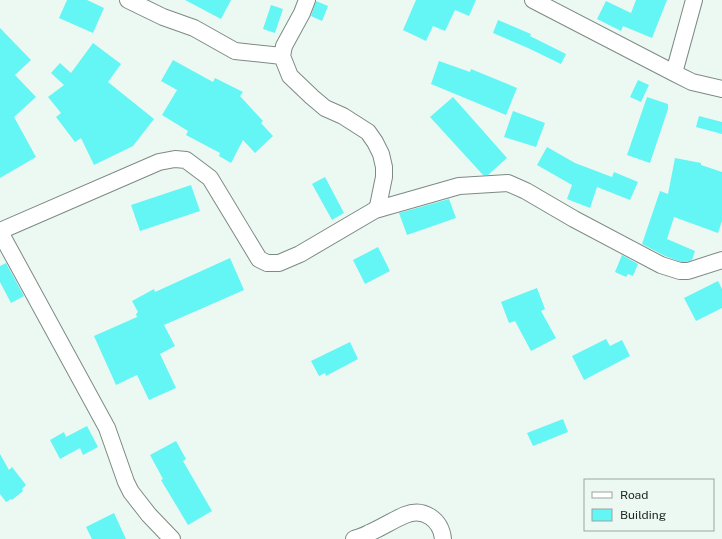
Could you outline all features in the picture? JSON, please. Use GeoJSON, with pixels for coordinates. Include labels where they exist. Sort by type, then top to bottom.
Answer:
{"type":"FeatureCollection","features":[{"type":"Feature","properties":{"kind":"street"},"geometry":{"type":"LineString","coordinates":[[128,0],[163,17],[194,28],[235,51],[282,56]]}},
{"type":"Feature","properties":{"kind":"street"},"geometry":{"type":"LineString","coordinates":[[307,0],[302,14],[284,46],[282,56],[290,76],[312,97],[325,108],[343,116],[368,132],[375,142],[381,154],[384,167],[384,177],[378,206],[375,210]]}},
{"type":"Feature","properties":{"kind":"street"},"geometry":{"type":"LineString","coordinates":[[533,0],[692,82],[722,89]]}},
{"type":"Feature","properties":{"kind":"street"},"geometry":{"type":"LineString","coordinates":[[674,73],[694,0]]}},
{"type":"Feature","properties":{"kind":"street"},"geometry":{"type":"LineString","coordinates":[[172,539],[149,515],[128,487],[107,428],[0,232],[159,162],[175,158],[186,160],[210,178],[258,259],[267,263],[279,263],[300,254],[375,210],[459,186],[508,182],[526,190],[574,219],[661,265],[680,271],[688,271],[722,260]]}},
{"type":"Feature","properties":{"kind":"street"},"geometry":{"type":"LineString","coordinates":[[354,539],[407,514],[422,513],[430,516],[438,523],[443,539]]}},
{"type":"Feature","properties":{"kind":"building"},"geometry":{"type":"Polygon","coordinates":[[[67,0],[87,0],[104,8],[93,33],[59,18],[67,0]]]}},
{"type":"Feature","properties":{"kind":"building"},"geometry":{"type":"Polygon","coordinates":[[[185,0],[231,0],[221,19],[185,0]]]}},
{"type":"Feature","properties":{"kind":"building"},"geometry":{"type":"Polygon","coordinates":[[[416,0],[476,0],[469,16],[455,10],[445,31],[433,26],[426,41],[403,30],[416,0]]]}},
{"type":"Feature","properties":{"kind":"building"},"geometry":{"type":"Polygon","coordinates":[[[636,0],[667,0],[652,38],[623,26],[621,31],[597,19],[606,1],[631,13],[636,0]]]}},
{"type":"Feature","properties":{"kind":"building"},"geometry":{"type":"Polygon","coordinates":[[[316,1],[328,6],[322,21],[311,16],[316,1]]]}},
{"type":"Feature","properties":{"kind":"building"},"geometry":{"type":"Polygon","coordinates":[[[271,5],[283,9],[275,33],[263,29],[271,5]]]}},
{"type":"Feature","properties":{"kind":"building"},"geometry":{"type":"Polygon","coordinates":[[[498,20],[531,34],[530,36],[566,54],[561,64],[493,33],[498,20]]]}},
{"type":"Feature","properties":{"kind":"building"},"geometry":{"type":"Polygon","coordinates":[[[0,28],[31,60],[15,75],[36,97],[14,117],[36,157],[0,178],[0,28]]]}},
{"type":"Feature","properties":{"kind":"building"},"geometry":{"type":"Polygon","coordinates":[[[93,43],[121,64],[108,82],[154,119],[133,146],[94,165],[81,138],[75,142],[56,117],[61,113],[48,97],[64,85],[51,73],[60,63],[71,73],[93,43]]]}},
{"type":"Feature","properties":{"kind":"building"},"geometry":{"type":"Polygon","coordinates":[[[173,60],[213,82],[215,78],[243,92],[240,96],[263,121],[261,123],[273,136],[255,153],[243,140],[231,163],[219,156],[220,153],[186,135],[188,131],[162,115],[177,90],[161,81],[173,60]]]}},
{"type":"Feature","properties":{"kind":"building"},"geometry":{"type":"Polygon","coordinates":[[[439,61],[470,72],[471,69],[517,88],[506,115],[431,84],[439,61]]]}},
{"type":"Feature","properties":{"kind":"building"},"geometry":{"type":"Polygon","coordinates":[[[638,80],[649,85],[641,102],[630,97],[638,80]]]}},
{"type":"Feature","properties":{"kind":"building"},"geometry":{"type":"Polygon","coordinates":[[[453,97],[507,158],[488,175],[483,175],[430,117],[453,97]]]}},
{"type":"Feature","properties":{"kind":"building"},"geometry":{"type":"Polygon","coordinates":[[[647,97],[668,104],[668,109],[650,163],[627,155],[647,97]]]}},
{"type":"Feature","properties":{"kind":"building"},"geometry":{"type":"Polygon","coordinates":[[[513,111],[545,123],[536,147],[504,137],[513,111]]]}},
{"type":"Feature","properties":{"kind":"building"},"geometry":{"type":"Polygon","coordinates":[[[699,116],[722,122],[722,134],[696,127],[699,116]]]}},
{"type":"Feature","properties":{"kind":"building"},"geometry":{"type":"Polygon","coordinates":[[[547,147],[575,163],[612,177],[614,172],[638,182],[630,200],[597,187],[590,208],[567,199],[572,185],[537,165],[547,147]]]}},
{"type":"Feature","properties":{"kind":"building"},"geometry":{"type":"Polygon","coordinates":[[[675,158],[701,163],[701,165],[722,172],[722,221],[718,233],[674,217],[667,239],[695,251],[692,260],[686,262],[681,262],[665,256],[642,244],[660,191],[668,194],[675,158]]]}},
{"type":"Feature","properties":{"kind":"building"},"geometry":{"type":"Polygon","coordinates":[[[325,177],[344,213],[332,220],[312,184],[325,177]]]}},
{"type":"Feature","properties":{"kind":"building"},"geometry":{"type":"Polygon","coordinates":[[[191,185],[200,211],[140,231],[131,205],[191,185]]]}},
{"type":"Feature","properties":{"kind":"building"},"geometry":{"type":"Polygon","coordinates":[[[449,199],[456,218],[407,235],[399,213],[449,199]]]}},
{"type":"Feature","properties":{"kind":"building"},"geometry":{"type":"Polygon","coordinates":[[[378,247],[390,271],[365,284],[353,260],[378,247]]]}},
{"type":"Feature","properties":{"kind":"building"},"geometry":{"type":"Polygon","coordinates":[[[622,255],[638,264],[633,276],[628,274],[626,277],[615,272],[622,255]]]}},
{"type":"Feature","properties":{"kind":"building"},"geometry":{"type":"Polygon","coordinates":[[[230,258],[244,290],[164,325],[175,346],[160,354],[176,388],[149,400],[137,375],[116,385],[94,336],[137,317],[136,314],[138,312],[132,301],[154,289],[155,292],[230,258]]]}},
{"type":"Feature","properties":{"kind":"building"},"geometry":{"type":"Polygon","coordinates":[[[6,263],[24,296],[11,303],[0,282],[0,266],[6,263]]]}},
{"type":"Feature","properties":{"kind":"building"},"geometry":{"type":"Polygon","coordinates":[[[718,281],[722,289],[722,308],[696,321],[684,298],[718,281]]]}},
{"type":"Feature","properties":{"kind":"building"},"geometry":{"type":"Polygon","coordinates":[[[537,288],[545,309],[541,311],[556,338],[531,351],[515,321],[509,323],[501,302],[537,288]]]}},
{"type":"Feature","properties":{"kind":"building"},"geometry":{"type":"Polygon","coordinates":[[[606,339],[610,346],[622,340],[630,356],[584,380],[572,356],[606,339]]]}},
{"type":"Feature","properties":{"kind":"building"},"geometry":{"type":"Polygon","coordinates":[[[350,342],[358,359],[326,376],[325,373],[319,376],[311,361],[350,342]]]}},
{"type":"Feature","properties":{"kind":"building"},"geometry":{"type":"Polygon","coordinates":[[[563,419],[568,432],[533,446],[527,433],[563,419]]]}},
{"type":"Feature","properties":{"kind":"building"},"geometry":{"type":"Polygon","coordinates":[[[87,426],[98,447],[83,455],[80,448],[60,459],[50,440],[64,432],[66,437],[87,426]]]}},
{"type":"Feature","properties":{"kind":"building"},"geometry":{"type":"Polygon","coordinates":[[[176,441],[186,459],[183,461],[212,511],[188,525],[161,480],[163,479],[150,455],[176,441]]]}},
{"type":"Feature","properties":{"kind":"building"},"geometry":{"type":"Polygon","coordinates":[[[0,454],[9,470],[12,467],[26,485],[22,489],[23,491],[12,500],[11,499],[6,502],[0,494],[0,454]]]}},
{"type":"Feature","properties":{"kind":"building"},"geometry":{"type":"Polygon","coordinates":[[[114,513],[126,539],[92,539],[86,527],[114,513]]]}}]}
